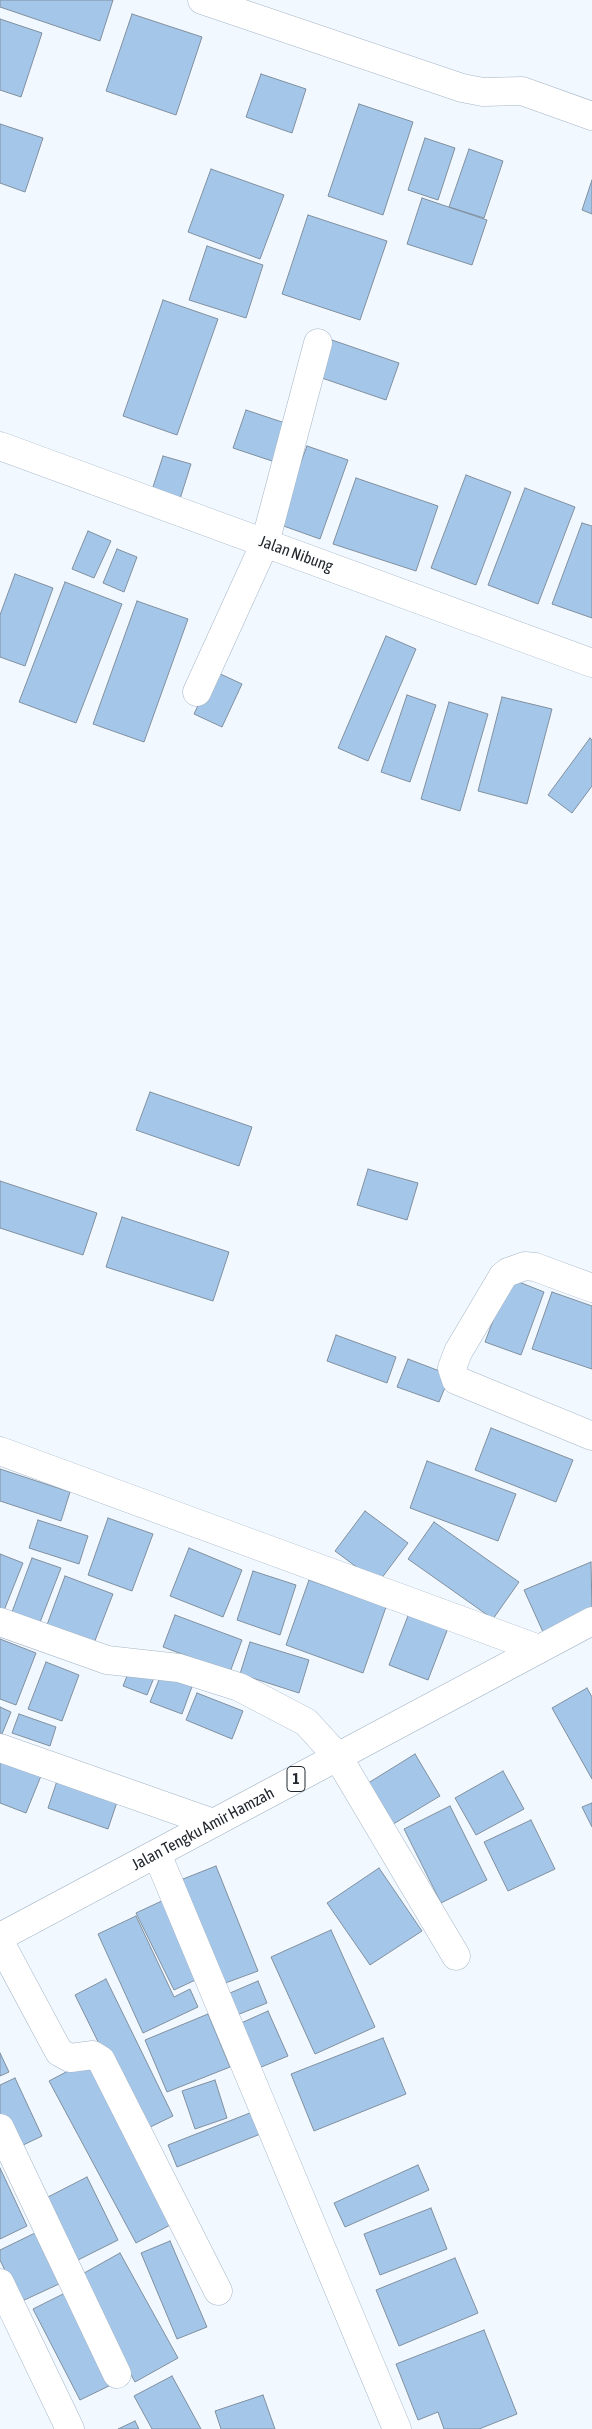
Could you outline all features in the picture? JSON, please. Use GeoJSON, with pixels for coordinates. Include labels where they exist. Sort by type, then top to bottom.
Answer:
{"type":"FeatureCollection","features":[{"type":"Feature","properties":{"kind":"street"},"geometry":{"type":"LineString","coordinates":[[202,0],[462,88],[483,92],[522,91],[592,116]]}},
{"type":"Feature","properties":{"kind":"street"},"geometry":{"type":"LineString","coordinates":[[196,692],[265,543],[318,343]]}},
{"type":"Feature","properties":{"kind":"street","name":"Jalan Nibung"},"geometry":{"type":"LineString","coordinates":[[0,446],[592,663]]}},
{"type":"Feature","properties":{"kind":"street"},"geometry":{"type":"LineString","coordinates":[[592,1288],[535,1267],[525,1266],[508,1272],[503,1276],[458,1352],[452,1368],[456,1380],[592,1436]]}},
{"type":"Feature","properties":{"kind":"street"},"geometry":{"type":"LineString","coordinates":[[0,1451],[539,1649]]}},
{"type":"Feature","properties":{"kind":"street","name":"Jalan Tengku Amir Hamzah"},"geometry":{"type":"LineString","coordinates":[[0,1937],[592,1621]]}},
{"type":"Feature","properties":{"kind":"street"},"geometry":{"type":"LineString","coordinates":[[0,1622],[107,1660],[179,1668],[238,1687],[306,1722],[338,1757],[456,1956]]}},
{"type":"Feature","properties":{"kind":"street"},"geometry":{"type":"LineString","coordinates":[[0,1748],[213,1823]]}},
{"type":"Feature","properties":{"kind":"street"},"geometry":{"type":"LineString","coordinates":[[157,1854],[397,2429]]}},
{"type":"Feature","properties":{"kind":"street"},"geometry":{"type":"LineString","coordinates":[[0,1942],[59,2052],[70,2058],[93,2055],[101,2060],[218,2291]]}},
{"type":"Feature","properties":{"kind":"street"},"geometry":{"type":"LineString","coordinates":[[0,2128],[117,2374]]}},
{"type":"Feature","properties":{"kind":"street"},"geometry":{"type":"LineString","coordinates":[[0,2283],[70,2429]]}},
{"type":"Feature","properties":{"kind":"building"},"geometry":{"type":"Polygon","coordinates":[[[0,0],[113,0],[100,41],[0,7],[0,0]]]}},
{"type":"Feature","properties":{"kind":"building"},"geometry":{"type":"Polygon","coordinates":[[[132,14],[202,37],[176,115],[106,91],[132,14]]]}},
{"type":"Feature","properties":{"kind":"building"},"geometry":{"type":"Polygon","coordinates":[[[0,19],[42,33],[21,97],[0,90],[0,19]]]}},
{"type":"Feature","properties":{"kind":"building"},"geometry":{"type":"Polygon","coordinates":[[[261,74],[306,89],[292,133],[246,117],[261,74]]]}},
{"type":"Feature","properties":{"kind":"building"},"geometry":{"type":"Polygon","coordinates":[[[359,104],[413,122],[383,215],[328,196],[359,104]]]}},
{"type":"Feature","properties":{"kind":"building"},"geometry":{"type":"Polygon","coordinates":[[[0,124],[43,138],[25,192],[0,183],[0,124]]]}},
{"type":"Feature","properties":{"kind":"building"},"geometry":{"type":"Polygon","coordinates":[[[425,138],[455,148],[438,200],[408,190],[425,138]]]}},
{"type":"Feature","properties":{"kind":"building"},"geometry":{"type":"Polygon","coordinates":[[[469,149],[503,161],[484,218],[449,207],[469,149]]]}},
{"type":"Feature","properties":{"kind":"building"},"geometry":{"type":"Polygon","coordinates":[[[211,169],[284,195],[260,259],[188,232],[211,169]]]}},
{"type":"Feature","properties":{"kind":"building"},"geometry":{"type":"Polygon","coordinates":[[[592,180],[592,214],[582,210],[592,180]]]}},
{"type":"Feature","properties":{"kind":"building"},"geometry":{"type":"Polygon","coordinates":[[[422,198],[487,220],[472,265],[407,244],[422,198]]]}},
{"type":"Feature","properties":{"kind":"building"},"geometry":{"type":"Polygon","coordinates":[[[308,215],[387,241],[360,320],[282,294],[308,215]]]}},
{"type":"Feature","properties":{"kind":"building"},"geometry":{"type":"Polygon","coordinates":[[[207,246],[263,265],[246,318],[189,300],[207,246]]]}},
{"type":"Feature","properties":{"kind":"building"},"geometry":{"type":"Polygon","coordinates":[[[163,300],[218,319],[177,435],[123,416],[163,300]]]}},
{"type":"Feature","properties":{"kind":"building"},"geometry":{"type":"Polygon","coordinates":[[[329,339],[399,363],[386,400],[316,376],[329,339]]]}},
{"type":"Feature","properties":{"kind":"building"},"geometry":{"type":"Polygon","coordinates":[[[246,410],[291,425],[278,463],[233,448],[246,410]]]}},
{"type":"Feature","properties":{"kind":"building"},"geometry":{"type":"Polygon","coordinates":[[[307,446],[348,460],[320,539],[278,524],[307,446]]]}},
{"type":"Feature","properties":{"kind":"building"},"geometry":{"type":"Polygon","coordinates":[[[163,456],[191,464],[180,499],[152,490],[163,456]]]}},
{"type":"Feature","properties":{"kind":"building"},"geometry":{"type":"Polygon","coordinates":[[[466,475],[511,492],[476,585],[431,568],[466,475]]]}},
{"type":"Feature","properties":{"kind":"building"},"geometry":{"type":"Polygon","coordinates":[[[356,478],[438,506],[416,571],[333,544],[356,478]]]}},
{"type":"Feature","properties":{"kind":"building"},"geometry":{"type":"Polygon","coordinates":[[[525,488],[575,507],[538,604],[488,585],[525,488]]]}},
{"type":"Feature","properties":{"kind":"building"},"geometry":{"type":"Polygon","coordinates":[[[582,523],[592,526],[592,618],[552,604],[582,523]]]}},
{"type":"Feature","properties":{"kind":"building"},"geometry":{"type":"Polygon","coordinates":[[[88,531],[111,541],[94,578],[72,569],[88,531]]]}},
{"type":"Feature","properties":{"kind":"building"},"geometry":{"type":"Polygon","coordinates":[[[117,549],[137,557],[124,592],[103,583],[117,549]]]}},
{"type":"Feature","properties":{"kind":"building"},"geometry":{"type":"Polygon","coordinates":[[[15,574],[53,588],[25,666],[0,657],[0,615],[15,574]]]}},
{"type":"Feature","properties":{"kind":"building"},"geometry":{"type":"Polygon","coordinates":[[[65,582],[122,604],[76,723],[19,702],[65,582]]]}},
{"type":"Feature","properties":{"kind":"building"},"geometry":{"type":"Polygon","coordinates":[[[137,601],[188,619],[144,742],[93,724],[137,601]]]}},
{"type":"Feature","properties":{"kind":"building"},"geometry":{"type":"Polygon","coordinates":[[[386,636],[416,649],[368,761],[338,748],[386,636]]]}},
{"type":"Feature","properties":{"kind":"building"},"geometry":{"type":"Polygon","coordinates":[[[214,671],[242,684],[222,727],[194,714],[214,671]]]}},
{"type":"Feature","properties":{"kind":"building"},"geometry":{"type":"Polygon","coordinates":[[[407,695],[436,705],[410,782],[381,772],[407,695]]]}},
{"type":"Feature","properties":{"kind":"building"},"geometry":{"type":"Polygon","coordinates":[[[502,697],[552,709],[527,804],[478,791],[502,697]]]}},
{"type":"Feature","properties":{"kind":"building"},"geometry":{"type":"Polygon","coordinates":[[[449,702],[488,714],[460,811],[421,799],[449,702]]]}},
{"type":"Feature","properties":{"kind":"building"},"geometry":{"type":"Polygon","coordinates":[[[590,738],[592,740],[592,786],[572,813],[548,795],[590,738]]]}},
{"type":"Feature","properties":{"kind":"building"},"geometry":{"type":"Polygon","coordinates":[[[150,1092],[252,1127],[239,1166],[136,1130],[150,1092]]]}},
{"type":"Feature","properties":{"kind":"building"},"geometry":{"type":"Polygon","coordinates":[[[368,1169],[418,1183],[407,1220],[357,1205],[368,1169]]]}},
{"type":"Feature","properties":{"kind":"building"},"geometry":{"type":"Polygon","coordinates":[[[0,1181],[97,1213],[83,1255],[0,1228],[0,1181]]]}},
{"type":"Feature","properties":{"kind":"building"},"geometry":{"type":"Polygon","coordinates":[[[122,1217],[229,1252],[213,1301],[106,1267],[122,1217]]]}},
{"type":"Feature","properties":{"kind":"building"},"geometry":{"type":"Polygon","coordinates":[[[509,1278],[544,1292],[521,1355],[485,1342],[509,1278]]]}},
{"type":"Feature","properties":{"kind":"building"},"geometry":{"type":"Polygon","coordinates":[[[552,1292],[592,1306],[592,1369],[532,1349],[552,1292]]]}},
{"type":"Feature","properties":{"kind":"building"},"geometry":{"type":"Polygon","coordinates":[[[336,1335],[396,1357],[387,1383],[327,1361],[336,1335]]]}},
{"type":"Feature","properties":{"kind":"building"},"geometry":{"type":"Polygon","coordinates":[[[408,1359],[450,1375],[439,1402],[397,1387],[408,1359]]]}},
{"type":"Feature","properties":{"kind":"building"},"geometry":{"type":"Polygon","coordinates":[[[491,1428],[573,1460],[556,1502],[475,1470],[491,1428]]]}},
{"type":"Feature","properties":{"kind":"building"},"geometry":{"type":"Polygon","coordinates":[[[427,1461],[516,1494],[498,1541],[410,1508],[427,1461]]]}},
{"type":"Feature","properties":{"kind":"building"},"geometry":{"type":"Polygon","coordinates":[[[0,1469],[70,1492],[61,1521],[0,1501],[0,1469]]]}},
{"type":"Feature","properties":{"kind":"building"},"geometry":{"type":"Polygon","coordinates":[[[365,1511],[408,1543],[378,1583],[335,1551],[365,1511]]]}},
{"type":"Feature","properties":{"kind":"building"},"geometry":{"type":"Polygon","coordinates":[[[108,1518],[153,1534],[132,1591],[88,1575],[108,1518]]]}},
{"type":"Feature","properties":{"kind":"building"},"geometry":{"type":"Polygon","coordinates":[[[38,1520],[88,1536],[79,1564],[29,1548],[38,1520]]]}},
{"type":"Feature","properties":{"kind":"building"},"geometry":{"type":"Polygon","coordinates":[[[434,1522],[519,1582],[493,1619],[408,1559],[434,1522]]]}},
{"type":"Feature","properties":{"kind":"building"},"geometry":{"type":"Polygon","coordinates":[[[189,1548],[242,1570],[223,1617],[170,1596],[189,1548]]]}},
{"type":"Feature","properties":{"kind":"building"},"geometry":{"type":"Polygon","coordinates":[[[0,1554],[23,1563],[1,1618],[0,1618],[0,1554]]]}},
{"type":"Feature","properties":{"kind":"building"},"geometry":{"type":"Polygon","coordinates":[[[32,1558],[61,1568],[37,1630],[9,1620],[32,1558]]]}},
{"type":"Feature","properties":{"kind":"building"},"geometry":{"type":"Polygon","coordinates":[[[591,1562],[592,1611],[543,1632],[524,1590],[591,1562]]]}},
{"type":"Feature","properties":{"kind":"building"},"geometry":{"type":"Polygon","coordinates":[[[253,1571],[296,1585],[280,1635],[237,1620],[253,1571]]]}},
{"type":"Feature","properties":{"kind":"building"},"geometry":{"type":"Polygon","coordinates":[[[65,1576],[113,1594],[91,1651],[44,1633],[65,1576]]]}},
{"type":"Feature","properties":{"kind":"building"},"geometry":{"type":"Polygon","coordinates":[[[309,1580],[386,1607],[363,1673],[286,1645],[309,1580]]]}},
{"type":"Feature","properties":{"kind":"building"},"geometry":{"type":"Polygon","coordinates":[[[411,1608],[450,1623],[428,1680],[389,1665],[411,1608]]]}},
{"type":"Feature","properties":{"kind":"building"},"geometry":{"type":"Polygon","coordinates":[[[175,1615],[242,1640],[230,1672],[163,1647],[175,1615]]]}},
{"type":"Feature","properties":{"kind":"building"},"geometry":{"type":"Polygon","coordinates":[[[0,1639],[36,1653],[16,1705],[0,1699],[0,1639]]]}},
{"type":"Feature","properties":{"kind":"building"},"geometry":{"type":"Polygon","coordinates":[[[250,1642],[309,1660],[299,1693],[240,1674],[250,1642]]]}},
{"type":"Feature","properties":{"kind":"building"},"geometry":{"type":"Polygon","coordinates":[[[46,1662],[79,1675],[62,1721],[28,1709],[46,1662]]]}},
{"type":"Feature","properties":{"kind":"building"},"geometry":{"type":"Polygon","coordinates":[[[131,1666],[155,1675],[147,1695],[123,1686],[131,1666]]]}},
{"type":"Feature","properties":{"kind":"building"},"geometry":{"type":"Polygon","coordinates":[[[163,1670],[194,1681],[182,1714],[150,1702],[163,1670]]]}},
{"type":"Feature","properties":{"kind":"building"},"geometry":{"type":"Polygon","coordinates":[[[587,1688],[592,1697],[592,1779],[552,1708],[587,1688]]]}},
{"type":"Feature","properties":{"kind":"building"},"geometry":{"type":"Polygon","coordinates":[[[197,1693],[243,1711],[232,1739],[186,1720],[197,1693]]]}},
{"type":"Feature","properties":{"kind":"building"},"geometry":{"type":"Polygon","coordinates":[[[0,1707],[11,1712],[2,1734],[0,1733],[0,1707]]]}},
{"type":"Feature","properties":{"kind":"building"},"geometry":{"type":"Polygon","coordinates":[[[19,1714],[56,1727],[50,1746],[12,1733],[19,1714]]]}},
{"type":"Feature","properties":{"kind":"building"},"geometry":{"type":"Polygon","coordinates":[[[0,1754],[43,1771],[26,1813],[0,1803],[0,1754]]]}},
{"type":"Feature","properties":{"kind":"building"},"geometry":{"type":"Polygon","coordinates":[[[415,1754],[440,1796],[390,1826],[365,1785],[415,1754]]]}},
{"type":"Feature","properties":{"kind":"building"},"geometry":{"type":"Polygon","coordinates":[[[503,1771],[524,1809],[476,1835],[455,1798],[503,1771]]]}},
{"type":"Feature","properties":{"kind":"building"},"geometry":{"type":"Polygon","coordinates":[[[60,1772],[120,1793],[108,1829],[48,1808],[60,1772]]]}},
{"type":"Feature","properties":{"kind":"building"},"geometry":{"type":"Polygon","coordinates":[[[592,1803],[592,1827],[582,1807],[592,1803]]]}},
{"type":"Feature","properties":{"kind":"building"},"geometry":{"type":"Polygon","coordinates":[[[450,1806],[487,1880],[441,1903],[404,1829],[450,1806]]]}},
{"type":"Feature","properties":{"kind":"building"},"geometry":{"type":"Polygon","coordinates":[[[531,1820],[555,1869],[508,1891],[484,1842],[531,1820]]]}},
{"type":"Feature","properties":{"kind":"building"},"geometry":{"type":"Polygon","coordinates":[[[216,1866],[258,1971],[220,1985],[178,1881],[216,1866]]]}},
{"type":"Feature","properties":{"kind":"building"},"geometry":{"type":"Polygon","coordinates":[[[379,1868],[422,1931],[370,1965],[327,1903],[379,1868]]]}},
{"type":"Feature","properties":{"kind":"building"},"geometry":{"type":"Polygon","coordinates":[[[166,1899],[204,1976],[174,1990],[136,1913],[166,1899]]]}},
{"type":"Feature","properties":{"kind":"building"},"geometry":{"type":"Polygon","coordinates":[[[136,1916],[174,1997],[190,1989],[198,2007],[143,2033],[98,1934],[136,1916]]]}},
{"type":"Feature","properties":{"kind":"building"},"geometry":{"type":"Polygon","coordinates":[[[331,1930],[375,2027],[315,2054],[271,1957],[331,1930]]]}},
{"type":"Feature","properties":{"kind":"building"},"geometry":{"type":"Polygon","coordinates":[[[106,1979],[173,2116],[142,2131],[75,1995],[106,1979]]]}},
{"type":"Feature","properties":{"kind":"building"},"geometry":{"type":"Polygon","coordinates":[[[258,1981],[267,2003],[232,2017],[223,1996],[258,1981]]]}},
{"type":"Feature","properties":{"kind":"building"},"geometry":{"type":"Polygon","coordinates":[[[268,2011],[288,2056],[259,2068],[239,2024],[268,2011]]]}},
{"type":"Feature","properties":{"kind":"building"},"geometry":{"type":"Polygon","coordinates":[[[208,2014],[230,2067],[167,2092],[145,2040],[208,2014]]]}},
{"type":"Feature","properties":{"kind":"building"},"geometry":{"type":"Polygon","coordinates":[[[383,2038],[406,2094],[314,2131],[291,2074],[383,2038]]]}},
{"type":"Feature","properties":{"kind":"building"},"geometry":{"type":"Polygon","coordinates":[[[0,2053],[9,2072],[0,2076],[0,2053]]]}},
{"type":"Feature","properties":{"kind":"building"},"geometry":{"type":"Polygon","coordinates":[[[87,2061],[174,2223],[136,2243],[49,2081],[87,2061]]]}},
{"type":"Feature","properties":{"kind":"building"},"geometry":{"type":"Polygon","coordinates":[[[15,2078],[42,2136],[17,2148],[0,2114],[0,2085],[15,2078]]]}},
{"type":"Feature","properties":{"kind":"building"},"geometry":{"type":"Polygon","coordinates":[[[215,2080],[227,2118],[195,2129],[182,2091],[215,2080]]]}},
{"type":"Feature","properties":{"kind":"building"},"geometry":{"type":"Polygon","coordinates":[[[255,2111],[263,2133],[177,2167],[168,2145],[255,2111]]]}},
{"type":"Feature","properties":{"kind":"building"},"geometry":{"type":"Polygon","coordinates":[[[418,2165],[429,2190],[345,2227],[334,2203],[418,2165]]]}},
{"type":"Feature","properties":{"kind":"building"},"geometry":{"type":"Polygon","coordinates":[[[0,2168],[27,2226],[0,2239],[0,2168]]]}},
{"type":"Feature","properties":{"kind":"building"},"geometry":{"type":"Polygon","coordinates":[[[87,2177],[118,2240],[78,2260],[46,2198],[87,2177]]]}},
{"type":"Feature","properties":{"kind":"building"},"geometry":{"type":"Polygon","coordinates":[[[431,2208],[447,2249],[380,2275],[364,2234],[431,2208]]]}},
{"type":"Feature","properties":{"kind":"building"},"geometry":{"type":"Polygon","coordinates":[[[35,2233],[59,2284],[20,2302],[0,2260],[0,2250],[35,2233]]]}},
{"type":"Feature","properties":{"kind":"building"},"geometry":{"type":"Polygon","coordinates":[[[170,2241],[207,2327],[177,2339],[141,2253],[170,2241]]]}},
{"type":"Feature","properties":{"kind":"building"},"geometry":{"type":"Polygon","coordinates":[[[120,2253],[178,2358],[135,2382],[77,2277],[120,2253]]]}},
{"type":"Feature","properties":{"kind":"building"},"geometry":{"type":"Polygon","coordinates":[[[455,2258],[478,2313],[399,2346],[376,2290],[455,2258]]]}},
{"type":"Feature","properties":{"kind":"building"},"geometry":{"type":"Polygon","coordinates":[[[69,2291],[115,2383],[80,2400],[33,2309],[69,2291]]]}},
{"type":"Feature","properties":{"kind":"building"},"geometry":{"type":"Polygon","coordinates":[[[484,2330],[517,2414],[479,2429],[444,2429],[438,2412],[418,2420],[396,2364],[484,2330]]]}},
{"type":"Feature","properties":{"kind":"building"},"geometry":{"type":"Polygon","coordinates":[[[172,2376],[201,2429],[152,2429],[134,2396],[172,2376]]]}},
{"type":"Feature","properties":{"kind":"building"},"geometry":{"type":"Polygon","coordinates":[[[263,2395],[275,2429],[221,2429],[215,2411],[263,2395]]]}},
{"type":"Feature","properties":{"kind":"building"},"geometry":{"type":"Polygon","coordinates":[[[135,2421],[139,2429],[118,2429],[135,2421]]]}}]}
